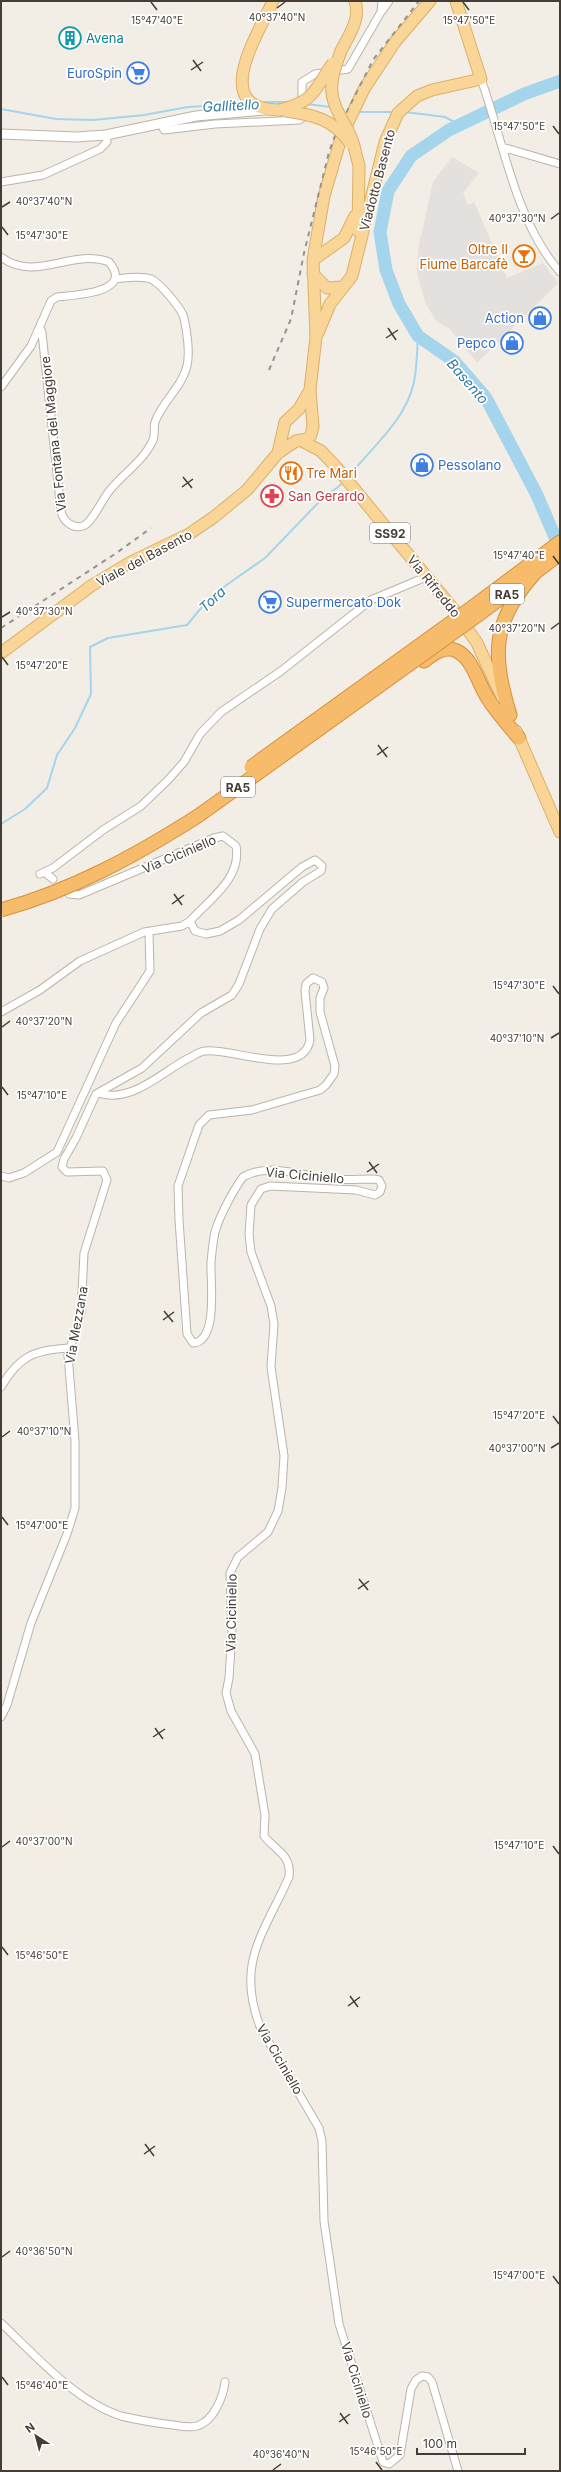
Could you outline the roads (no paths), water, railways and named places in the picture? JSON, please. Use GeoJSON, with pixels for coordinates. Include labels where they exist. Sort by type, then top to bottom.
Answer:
{"type":"FeatureCollection","features":[{"type":"Feature","properties":{"kind":"highway","name":"RA5"},"geometry":{"type":"LineString","coordinates":[[533,569],[560,542]]}},
{"type":"Feature","properties":{"kind":"highway","name":"RA5"},"geometry":{"type":"LineString","coordinates":[[1,910],[86,880],[150,847],[198,816],[333,719],[533,569],[560,554]]}},
{"type":"Feature","properties":{"kind":"highway"},"geometry":{"type":"LineString","coordinates":[[510,716],[498,670],[499,640],[504,620],[513,600],[533,569]]}},
{"type":"Feature","properties":{"kind":"highway","name":"RA5"},"geometry":{"type":"LineString","coordinates":[[1,902],[85,872],[155,834],[476,611]]}},
{"type":"Feature","properties":{"kind":"highway"},"geometry":{"type":"LineString","coordinates":[[333,719],[366,702],[438,651],[454,650],[470,663],[487,697],[519,738]]}},
{"type":"Feature","properties":{"kind":"main road"},"geometry":{"type":"LineString","coordinates":[[273,1],[254,39],[244,64],[242,78],[244,91],[254,106],[264,110],[279,110],[323,118],[342,132],[355,150]]}},
{"type":"Feature","properties":{"kind":"main road"},"geometry":{"type":"LineString","coordinates":[[278,453],[299,441],[307,439],[312,425],[310,390],[316,338],[313,260],[324,196],[342,135],[364,89],[394,42],[430,1]]}},
{"type":"Feature","properties":{"kind":"main road"},"geometry":{"type":"LineString","coordinates":[[456,1],[481,79]]}},
{"type":"Feature","properties":{"kind":"main road"},"geometry":{"type":"LineString","coordinates":[[279,110],[296,106],[313,96],[354,28],[357,16],[356,2]]}},
{"type":"Feature","properties":{"kind":"main road"},"geometry":{"type":"LineString","coordinates":[[341,51],[333,76],[332,94],[334,102],[353,139],[359,166],[357,210],[359,246]]}},
{"type":"Feature","properties":{"kind":"main road","name":"Viadotto Basento"},"geometry":{"type":"LineString","coordinates":[[342,288],[352,276],[385,142],[398,113],[412,100],[432,90],[481,79]]}},
{"type":"Feature","properties":{"kind":"main road"},"geometry":{"type":"LineString","coordinates":[[313,260],[344,238],[352,226],[357,210]]}},
{"type":"Feature","properties":{"kind":"main road"},"geometry":{"type":"LineString","coordinates":[[313,274],[327,288],[342,288]]}},
{"type":"Feature","properties":{"kind":"main road"},"geometry":{"type":"LineString","coordinates":[[316,338],[330,304],[342,288]]}},
{"type":"Feature","properties":{"kind":"main road"},"geometry":{"type":"LineString","coordinates":[[278,453],[287,419],[294,414],[310,390]]}},
{"type":"Feature","properties":{"kind":"main road"},"geometry":{"type":"LineString","coordinates":[[294,414],[304,414],[312,425]]}},
{"type":"Feature","properties":{"kind":"main road","name":"SS92"},"geometry":{"type":"LineString","coordinates":[[312,425],[321,451]]}},
{"type":"Feature","properties":{"kind":"main road"},"geometry":{"type":"LineString","coordinates":[[285,430],[288,437],[299,441]]}},
{"type":"Feature","properties":{"kind":"main road","name":"SS92"},"geometry":{"type":"LineString","coordinates":[[299,441],[321,451]]}},
{"type":"Feature","properties":{"kind":"main road","name":"Via Rifreddo"},"geometry":{"type":"LineString","coordinates":[[321,451],[337,468],[454,610],[470,632],[510,716]]}},
{"type":"Feature","properties":{"kind":"main road","name":"Viale del Basento"},"geometry":{"type":"LineString","coordinates":[[1,653],[91,586],[131,562],[189,534],[214,518],[247,490],[278,453]]}},
{"type":"Feature","properties":{"kind":"main road","name":"SS92"},"geometry":{"type":"LineString","coordinates":[[510,716],[560,832]]}},
{"type":"Feature","properties":{"kind":"street"},"geometry":{"type":"LineString","coordinates":[[381,12],[382,1]]}},
{"type":"Feature","properties":{"kind":"street"},"geometry":{"type":"LineString","coordinates":[[161,123],[164,130],[215,124],[289,122],[299,120],[302,115],[301,87],[307,77],[314,74],[348,69],[389,1]]}},
{"type":"Feature","properties":{"kind":"street"},"geometry":{"type":"LineString","coordinates":[[481,79],[517,192],[532,226],[560,272]]}},
{"type":"Feature","properties":{"kind":"street"},"geometry":{"type":"LineString","coordinates":[[1,134],[76,137],[106,135],[161,123],[214,114],[264,110]]}},
{"type":"Feature","properties":{"kind":"street"},"geometry":{"type":"LineString","coordinates":[[1,182],[43,175],[100,149],[107,142],[106,135]]}},
{"type":"Feature","properties":{"kind":"street"},"geometry":{"type":"LineString","coordinates":[[502,147],[560,164]]}},
{"type":"Feature","properties":{"kind":"street"},"geometry":{"type":"LineString","coordinates":[[1,257],[21,267],[34,268],[89,257],[99,258],[109,262],[114,267],[115,279],[106,289],[57,297],[51,301],[32,346],[1,386]]}},
{"type":"Feature","properties":{"kind":"street","name":"Via Fontana del Maggiore"},"geometry":{"type":"LineString","coordinates":[[40,327],[42,333],[57,458],[61,511],[63,519],[68,523],[75,526],[84,526],[89,522],[110,490],[144,455],[153,442],[155,423],[182,378],[187,366],[184,316],[167,293],[153,280],[147,278],[115,279]]}},
{"type":"Feature","properties":{"kind":"street"},"geometry":{"type":"LineString","coordinates":[[53,879],[42,873],[103,830],[141,806],[184,762],[200,734],[221,712],[281,671],[371,600],[426,577]]}},
{"type":"Feature","properties":{"kind":"street","name":"Via Ciciniello"},"geometry":{"type":"LineString","coordinates":[[69,894],[79,895],[223,836],[236,846],[238,858],[232,876],[190,920]]}},
{"type":"Feature","properties":{"kind":"street"},"geometry":{"type":"LineString","coordinates":[[1,1012],[40,990],[80,961],[149,932],[182,926],[190,920],[195,931],[206,934],[220,931],[239,920],[302,867],[315,860],[322,866],[322,871],[303,882],[272,910],[260,929],[239,984],[232,995],[201,1013],[142,1068],[98,1093]]}},
{"type":"Feature","properties":{"kind":"street"},"geometry":{"type":"LineString","coordinates":[[57,1152],[116,1023],[150,971],[149,932]]}},
{"type":"Feature","properties":{"kind":"street","name":"Via Ciciniello"},"geometry":{"type":"LineString","coordinates":[[98,1093],[108,1096],[118,1096],[138,1088],[182,1061],[204,1051],[285,1060],[301,1056],[308,1048],[310,1040],[305,991],[306,984],[313,978],[322,982],[324,988],[320,998],[321,1020],[336,1066],[331,1080],[320,1090],[252,1110],[209,1115],[199,1125],[178,1186],[178,1220],[187,1334],[193,1342],[198,1342],[203,1338],[213,1303],[211,1263],[216,1231],[243,1177],[251,1172],[270,1170],[331,1179],[374,1179],[382,1186],[380,1192],[375,1195],[356,1190],[270,1186],[261,1189],[251,1205],[249,1221],[251,1252],[271,1306],[274,1324],[271,1367],[284,1456],[278,1511],[268,1532],[254,1546],[238,1558],[230,1573],[232,1632],[229,1678],[226,1693],[231,1711],[255,1754],[265,1816],[264,1836],[288,1859],[290,1868],[289,1877],[252,1958],[249,1981],[255,2013],[261,2029],[320,2128],[322,2141],[324,2220],[339,2324],[383,2462],[389,2464],[400,2455],[412,2389],[416,2380],[422,2376],[428,2377],[432,2382],[458,2471]]}},
{"type":"Feature","properties":{"kind":"street","name":"Via Mezzana"},"geometry":{"type":"LineString","coordinates":[[1,1717],[7,1705],[31,1623],[68,1534],[75,1508],[75,1441],[67,1362],[69,1348],[81,1313],[84,1253],[107,1180],[103,1171],[76,1173],[64,1170],[64,1159],[98,1093]]}},
{"type":"Feature","properties":{"kind":"street"},"geometry":{"type":"LineString","coordinates":[[1,1176],[9,1178],[24,1173],[76,1138]]}},
{"type":"Feature","properties":{"kind":"street"},"geometry":{"type":"LineString","coordinates":[[1,1387],[12,1369],[24,1359],[46,1351],[69,1348]]}},
{"type":"Feature","properties":{"kind":"street"},"geometry":{"type":"LineString","coordinates":[[1,2323],[20,2344],[62,2380],[91,2400],[120,2415],[163,2424],[196,2426],[206,2420],[223,2398],[224,2382]]}},
{"type":"Feature","properties":{"kind":"waterway","name":"Basento"},"geometry":{"type":"LineString","coordinates":[[560,81],[524,94],[449,130],[411,156],[388,191],[380,232],[386,270],[399,304],[418,336],[454,361],[486,398],[537,495],[560,549]]}},
{"type":"Feature","properties":{"kind":"waterway","name":"Gallitello"},"geometry":{"type":"LineString","coordinates":[[262,102],[290,102]]}},
{"type":"Feature","properties":{"kind":"waterway","name":"Gallitello"},"geometry":{"type":"LineString","coordinates":[[1,109],[56,119],[93,120],[144,115],[188,107],[248,103]]}},
{"type":"Feature","properties":{"kind":"waterway","name":"Gallitello"},"geometry":{"type":"LineString","coordinates":[[306,104],[331,107]]}},
{"type":"Feature","properties":{"kind":"waterway","name":"Gallitello"},"geometry":{"type":"LineString","coordinates":[[357,112],[395,112]]}},
{"type":"Feature","properties":{"kind":"waterway","name":"Gallitello"},"geometry":{"type":"LineString","coordinates":[[405,112],[445,117],[460,125]]}},
{"type":"Feature","properties":{"kind":"waterway","name":"Tora"},"geometry":{"type":"LineString","coordinates":[[349,476],[387,432],[404,409],[414,382],[418,336]]}},
{"type":"Feature","properties":{"kind":"waterway","name":"Tora"},"geometry":{"type":"LineString","coordinates":[[1,824],[25,809],[47,788],[57,755],[75,728],[91,694],[90,647],[108,638],[187,625],[211,596],[265,558],[319,502],[344,482]]}},
{"type":"Feature","properties":{"kind":"railway"},"geometry":{"type":"LineString","coordinates":[[269,370],[291,319],[304,253],[329,152],[336,133],[373,60],[419,1]]}},
{"type":"Feature","properties":{"kind":"railway"},"geometry":{"type":"LineString","coordinates":[[1,628],[115,554],[151,528]]}},
{"type":"Feature","properties":{"kind":"place","name":"Avena"},"geometry":{"type":"Point","coordinates":[70,38]}},
{"type":"Feature","properties":{"kind":"place","name":"EuroSpin"},"geometry":{"type":"Point","coordinates":[138,73]}},
{"type":"Feature","properties":{"kind":"place","name":"Oltre Il Fiume Barcafè"},"geometry":{"type":"Point","coordinates":[524,256]}},
{"type":"Feature","properties":{"kind":"place","name":"Action"},"geometry":{"type":"Point","coordinates":[540,318]}},
{"type":"Feature","properties":{"kind":"place","name":"Pepco"},"geometry":{"type":"Point","coordinates":[512,343]}},
{"type":"Feature","properties":{"kind":"place","name":"Pessolano"},"geometry":{"type":"Point","coordinates":[422,465]}},
{"type":"Feature","properties":{"kind":"place","name":"Tre Mari"},"geometry":{"type":"Point","coordinates":[291,473]}},
{"type":"Feature","properties":{"kind":"place","name":"San Gerardo"},"geometry":{"type":"Point","coordinates":[272,496]}},
{"type":"Feature","properties":{"kind":"place","name":"Supermercato Dok"},"geometry":{"type":"Point","coordinates":[270,602]}}]}
